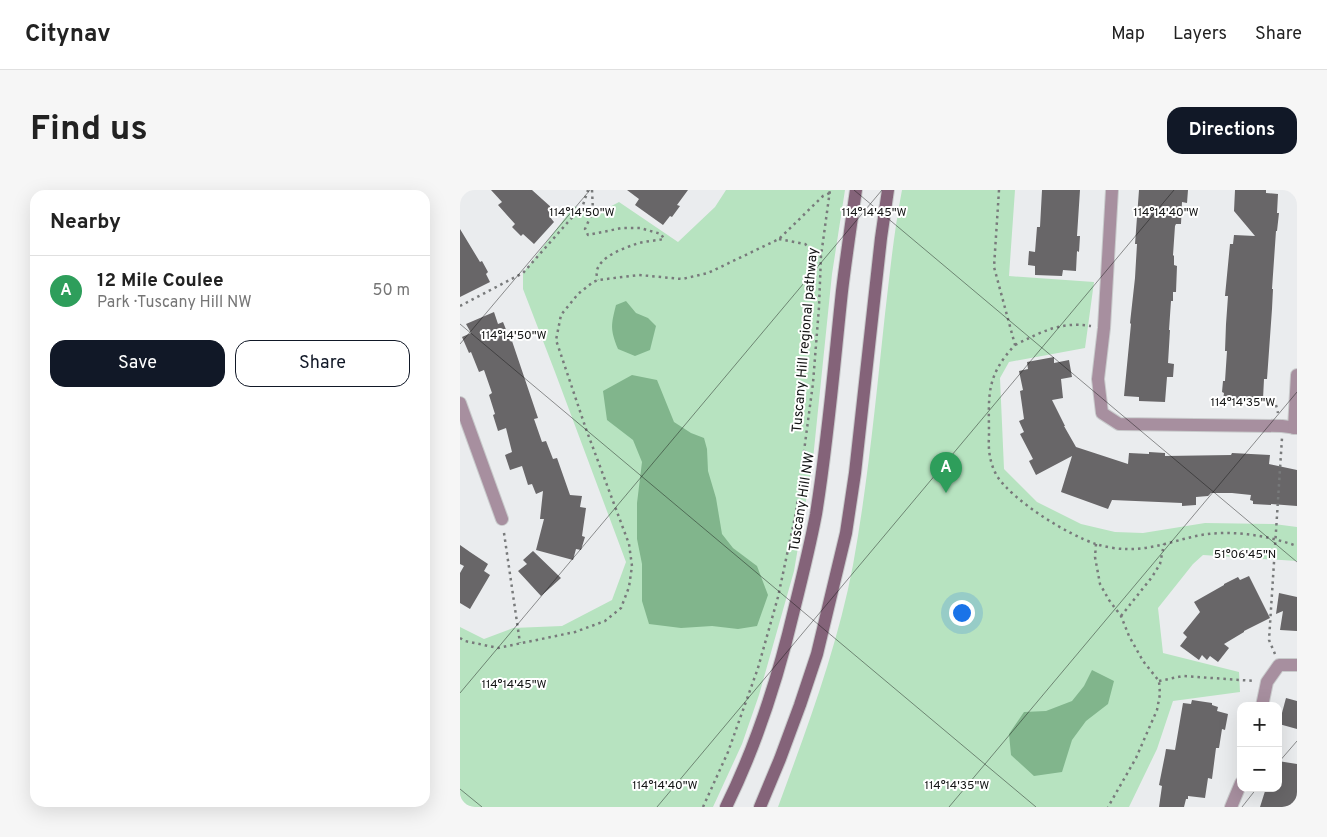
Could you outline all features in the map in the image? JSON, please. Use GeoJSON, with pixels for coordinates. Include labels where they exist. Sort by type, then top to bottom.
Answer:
{"type":"FeatureCollection","features":[{"type":"Feature","properties":{"kind":"street","name":"Tuscany Hill NW"},"geometry":{"type":"LineString","coordinates":[[726,807],[753,746],[772,692],[805,567],[816,514],[842,289],[856,190]]}},
{"type":"Feature","properties":{"kind":"street"},"geometry":{"type":"LineString","coordinates":[[760,807],[784,750],[817,654],[846,533],[855,474],[888,190]]}},
{"type":"Feature","properties":{"kind":"street"},"geometry":{"type":"LineString","coordinates":[[1112,190],[1104,328],[1098,379],[1102,414],[1119,424],[1291,427],[1297,375]]}},
{"type":"Feature","properties":{"kind":"street"},"geometry":{"type":"LineString","coordinates":[[460,403],[502,519]]}},
{"type":"Feature","properties":{"kind":"street"},"geometry":{"type":"LineString","coordinates":[[1263,702],[1267,682],[1279,665],[1297,665]]}},
{"type":"Feature","properties":{"kind":"street"},"geometry":{"type":"LineString","coordinates":[[1232,807],[1238,792]]}},
{"type":"Feature","properties":{"kind":"path"},"geometry":{"type":"LineString","coordinates":[[590,190],[593,211],[585,229],[588,235],[622,228],[640,228],[661,234],[664,239],[634,244],[602,261],[597,269],[596,276],[598,280]]}},
{"type":"Feature","properties":{"kind":"path"},"geometry":{"type":"LineString","coordinates":[[460,306],[523,274],[582,205],[590,190]]}},
{"type":"Feature","properties":{"kind":"path"},"geometry":{"type":"LineString","coordinates":[[999,190],[994,267],[1014,345]]}},
{"type":"Feature","properties":{"kind":"path"},"geometry":{"type":"LineString","coordinates":[[460,638],[465,641],[498,648],[561,635],[605,621],[621,608],[629,587],[632,566],[629,544],[586,429],[556,340],[561,315],[578,294],[598,280],[639,275],[682,280],[708,273],[779,239],[830,191]]}},
{"type":"Feature","properties":{"kind":"path","name":"Tuscany Hill regional pathway"},"geometry":{"type":"LineString","coordinates":[[703,807],[731,743],[758,668],[778,597],[796,512],[814,383],[821,256],[830,191]]}},
{"type":"Feature","properties":{"kind":"path"},"geometry":{"type":"LineString","coordinates":[[779,239],[805,244],[821,256]]}},
{"type":"Feature","properties":{"kind":"path"},"geometry":{"type":"LineString","coordinates":[[1104,328],[1082,325],[1059,326],[1039,333],[1014,345],[997,367],[991,384],[989,400],[988,444],[994,470],[1004,486],[1018,498],[1065,530],[1096,544],[1125,549],[1150,548],[1197,536],[1229,534],[1275,538],[1297,546]]}},
{"type":"Feature","properties":{"kind":"path"},"geometry":{"type":"LineString","coordinates":[[1276,405],[1291,427],[1283,441],[1269,640],[1279,665]]}},
{"type":"Feature","properties":{"kind":"path"},"geometry":{"type":"LineString","coordinates":[[502,519],[520,643]]}},
{"type":"Feature","properties":{"kind":"path"},"geometry":{"type":"LineString","coordinates":[[1096,544],[1095,557],[1100,584],[1120,616],[1135,648],[1159,681],[1160,694],[1157,710],[1136,758],[1108,807]]}},
{"type":"Feature","properties":{"kind":"path"},"geometry":{"type":"LineString","coordinates":[[1120,616],[1152,577],[1160,564],[1164,544]]}},
{"type":"Feature","properties":{"kind":"path"},"geometry":{"type":"LineString","coordinates":[[1159,681],[1183,676],[1267,682]]}},
{"type":"Feature","properties":{"kind":"green space"},"geometry":{"type":"Polygon","coordinates":[[[726,190],[845,190],[832,274],[813,459],[794,571],[759,695],[742,744],[713,807],[460,807],[460,627],[484,639],[513,628],[562,626],[612,600],[626,562],[523,289],[523,273],[574,206],[585,212],[602,211],[619,202],[678,242],[715,207],[726,190]]]}},
{"type":"Feature","properties":{"kind":"green space"},"geometry":{"type":"Polygon","coordinates":[[[902,190],[1015,190],[1009,276],[1094,282],[1085,348],[1009,362],[1000,378],[1004,469],[1037,502],[1081,524],[1115,532],[1143,533],[1205,523],[1274,524],[1297,527],[1297,561],[1203,555],[1193,564],[1158,608],[1163,653],[1239,672],[1240,692],[1173,701],[1157,749],[1129,807],[778,807],[830,658],[853,565],[867,471],[892,252],[902,190]]]}},
{"type":"Feature","properties":{"kind":"green space"},"geometry":{"type":"Polygon","coordinates":[[[626,301],[636,313],[648,318],[656,326],[650,350],[635,356],[618,349],[613,332],[612,322],[616,305],[626,301]]]}},
{"type":"Feature","properties":{"kind":"green space"},"geometry":{"type":"Polygon","coordinates":[[[632,375],[657,380],[674,422],[691,433],[704,438],[707,449],[708,471],[716,498],[722,534],[733,548],[757,566],[768,595],[757,626],[738,629],[712,626],[681,628],[649,624],[642,601],[642,564],[637,539],[637,503],[642,462],[633,440],[607,420],[603,391],[632,375]]]}},
{"type":"Feature","properties":{"kind":"green space"},"geometry":{"type":"Polygon","coordinates":[[[1092,670],[1114,681],[1108,704],[1086,721],[1072,740],[1062,772],[1034,776],[1011,755],[1009,734],[1024,712],[1046,711],[1072,701],[1084,686],[1092,670]]]}},
{"type":"Feature","properties":{"kind":"building"},"geometry":{"type":"Polygon","coordinates":[[[491,190],[532,190],[552,208],[549,212],[554,222],[534,244],[523,234],[521,236],[512,227],[515,224],[498,205],[502,202],[491,190]]]}},
{"type":"Feature","properties":{"kind":"building"},"geometry":{"type":"Polygon","coordinates":[[[627,190],[688,190],[677,205],[680,206],[663,225],[635,205],[639,199],[627,190]]]}},
{"type":"Feature","properties":{"kind":"building"},"geometry":{"type":"Polygon","coordinates":[[[1042,190],[1080,190],[1077,236],[1080,236],[1076,271],[1063,270],[1062,276],[1035,275],[1035,266],[1028,265],[1029,251],[1035,252],[1037,227],[1040,227],[1042,190]]]}},
{"type":"Feature","properties":{"kind":"building"},"geometry":{"type":"Polygon","coordinates":[[[1139,190],[1188,190],[1187,203],[1182,202],[1181,224],[1176,224],[1175,226],[1173,255],[1174,265],[1177,266],[1176,292],[1173,292],[1173,301],[1171,301],[1168,363],[1174,364],[1173,377],[1167,377],[1165,402],[1139,401],[1139,397],[1124,396],[1135,278],[1137,244],[1135,244],[1139,190]]]}},
{"type":"Feature","properties":{"kind":"building"},"geometry":{"type":"Polygon","coordinates":[[[1235,190],[1266,190],[1266,193],[1278,194],[1277,213],[1279,213],[1276,231],[1267,379],[1264,379],[1263,399],[1251,399],[1251,403],[1223,401],[1224,393],[1222,392],[1223,381],[1225,381],[1227,351],[1225,351],[1228,296],[1225,296],[1230,244],[1233,244],[1234,235],[1255,236],[1234,211],[1235,190]]]}},
{"type":"Feature","properties":{"kind":"building"},"geometry":{"type":"Polygon","coordinates":[[[460,229],[480,262],[482,261],[488,272],[486,274],[490,282],[460,297],[460,229]]]}},
{"type":"Feature","properties":{"kind":"building"},"geometry":{"type":"Polygon","coordinates":[[[494,312],[498,324],[503,322],[512,341],[538,418],[534,419],[542,442],[546,441],[553,459],[557,458],[570,495],[582,496],[580,507],[586,508],[582,536],[585,537],[581,550],[576,549],[573,560],[536,550],[544,519],[540,519],[543,491],[536,494],[532,484],[528,485],[522,466],[510,470],[505,455],[512,452],[506,428],[498,431],[489,395],[492,393],[484,370],[479,372],[471,352],[469,353],[462,337],[471,333],[466,324],[494,312]]]}},
{"type":"Feature","properties":{"kind":"building"},"geometry":{"type":"Polygon","coordinates":[[[1054,357],[1054,363],[1069,360],[1072,377],[1061,379],[1063,398],[1052,400],[1076,447],[1128,464],[1129,453],[1165,453],[1165,456],[1231,455],[1232,453],[1270,455],[1269,464],[1297,470],[1297,506],[1253,504],[1253,501],[1250,500],[1251,495],[1211,493],[1208,496],[1196,497],[1196,505],[1182,506],[1182,503],[1112,500],[1108,509],[1061,492],[1072,456],[1036,475],[1029,461],[1033,459],[1020,434],[1024,432],[1019,421],[1024,419],[1020,391],[1023,390],[1019,371],[1028,369],[1027,362],[1054,357]]]}},
{"type":"Feature","properties":{"kind":"building"},"geometry":{"type":"Polygon","coordinates":[[[460,545],[488,564],[484,571],[490,575],[470,609],[460,603],[460,573],[464,566],[460,564],[460,545]]]}},
{"type":"Feature","properties":{"kind":"building"},"geometry":{"type":"Polygon","coordinates":[[[533,551],[561,578],[541,596],[518,571],[527,564],[523,560],[533,551]]]}},
{"type":"Feature","properties":{"kind":"building"},"geometry":{"type":"Polygon","coordinates":[[[1249,576],[1270,618],[1224,644],[1229,648],[1218,662],[1210,656],[1207,660],[1202,655],[1199,660],[1180,646],[1187,637],[1183,633],[1200,612],[1194,602],[1238,577],[1240,580],[1249,576]]]}},
{"type":"Feature","properties":{"kind":"building"},"geometry":{"type":"Polygon","coordinates":[[[1279,593],[1297,597],[1297,631],[1280,630],[1283,611],[1276,614],[1279,593]]]}},
{"type":"Feature","properties":{"kind":"building"},"geometry":{"type":"Polygon","coordinates":[[[1286,698],[1297,701],[1297,729],[1282,725],[1282,713],[1286,698]]]}},
{"type":"Feature","properties":{"kind":"building"},"geometry":{"type":"Polygon","coordinates":[[[1192,700],[1212,703],[1212,705],[1218,707],[1217,711],[1228,714],[1225,730],[1222,729],[1219,748],[1216,748],[1212,779],[1208,778],[1205,798],[1188,796],[1184,807],[1159,807],[1162,786],[1159,785],[1166,749],[1175,750],[1183,703],[1191,704],[1192,700]]]}},
{"type":"Feature","properties":{"kind":"building"},"geometry":{"type":"Polygon","coordinates":[[[1282,762],[1297,764],[1297,807],[1260,807],[1265,792],[1282,792],[1282,762]]]}},
{"type":"Feature","properties":{"kind":"place","name":"12 Mile Coulee"},"geometry":{"type":"Point","coordinates":[946,493]}}]}
